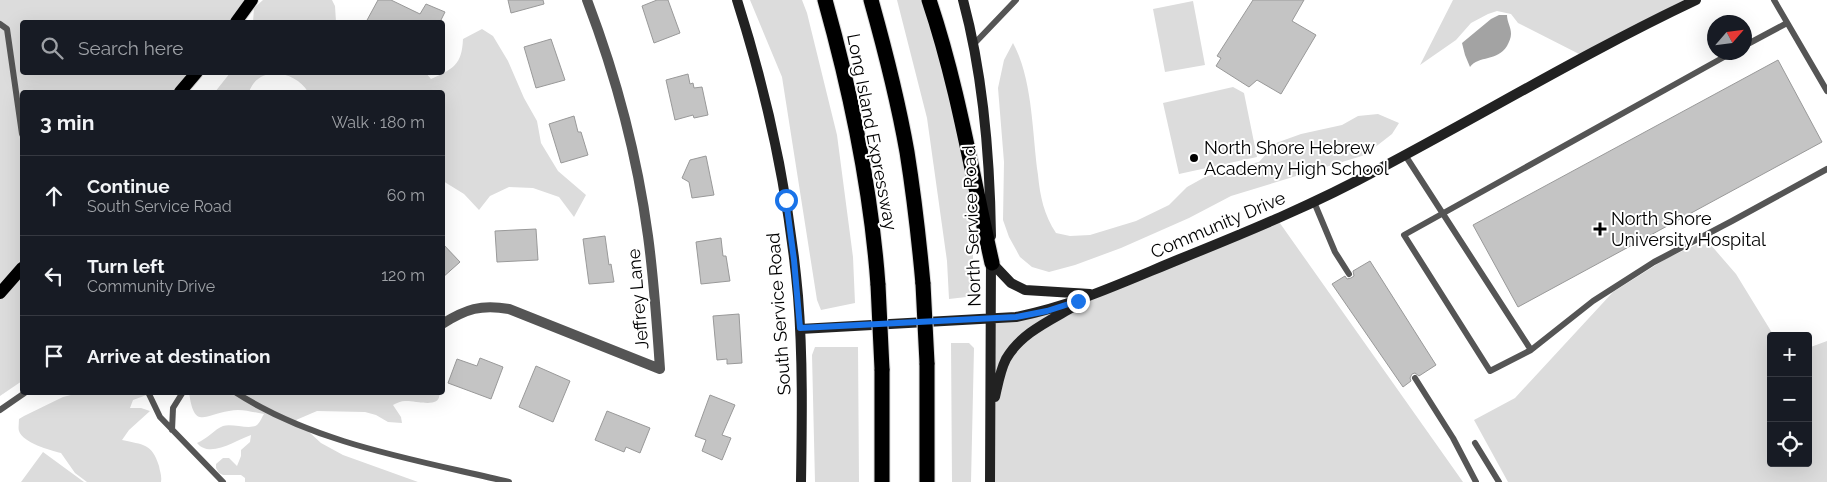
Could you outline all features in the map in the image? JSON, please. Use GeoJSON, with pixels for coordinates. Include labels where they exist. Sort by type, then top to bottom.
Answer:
{"type":"FeatureCollection","features":[{"type":"Feature","properties":{"kind":"highway","name":"Long Island Expressway"},"geometry":{"type":"LineString","coordinates":[[825,0],[839,51],[862,160],[871,214],[878,285],[882,369],[882,482]]}},
{"type":"Feature","properties":{"kind":"highway","name":"Long Island Expressway"},"geometry":{"type":"LineString","coordinates":[[871,0],[894,88],[915,205],[927,363],[927,482]]}},
{"type":"Feature","properties":{"kind":"highway"},"geometry":{"type":"LineString","coordinates":[[929,0],[945,50],[958,101],[992,263]]}},
{"type":"Feature","properties":{"kind":"main road"},"geometry":{"type":"LineString","coordinates":[[237,20],[252,0]]}},
{"type":"Feature","properties":{"kind":"main road","name":"South Service Road"},"geometry":{"type":"LineString","coordinates":[[737,0],[764,90],[781,169],[794,260],[800,328],[801,482]]}},
{"type":"Feature","properties":{"kind":"main road","name":"North Service Road"},"geometry":{"type":"LineString","coordinates":[[963,0],[973,45],[988,161],[992,263],[990,482]]}},
{"type":"Feature","properties":{"kind":"main road","name":"Community Drive"},"geometry":{"type":"LineString","coordinates":[[800,328],[991,320],[1047,311],[1093,295],[1245,233],[1314,202],[1405,155],[1624,36],[1696,0]]}},
{"type":"Feature","properties":{"kind":"main road"},"geometry":{"type":"LineString","coordinates":[[182,90],[194,75]]}},
{"type":"Feature","properties":{"kind":"main road"},"geometry":{"type":"LineString","coordinates":[[992,263],[1010,283],[1024,290],[1093,295]]}},
{"type":"Feature","properties":{"kind":"main road"},"geometry":{"type":"LineString","coordinates":[[0,293],[20,270]]}},
{"type":"Feature","properties":{"kind":"main road"},"geometry":{"type":"LineString","coordinates":[[991,410],[1003,367],[1016,346],[1030,333],[1093,295]]}},
{"type":"Feature","properties":{"kind":"street","name":"Jeffrey Lane"},"geometry":{"type":"LineString","coordinates":[[445,322],[463,312],[480,307],[490,306],[509,309],[660,369],[651,258],[638,178],[614,77],[587,0]]}},
{"type":"Feature","properties":{"kind":"lane"},"geometry":{"type":"LineString","coordinates":[[973,45],[1016,0]]}},
{"type":"Feature","properties":{"kind":"lane"},"geometry":{"type":"LineString","coordinates":[[1774,0],[1827,90]]}},
{"type":"Feature","properties":{"kind":"lane"},"geometry":{"type":"LineString","coordinates":[[1752,42],[1787,23]]}},
{"type":"Feature","properties":{"kind":"lane"},"geometry":{"type":"LineString","coordinates":[[0,24],[7,29],[20,120]]}},
{"type":"Feature","properties":{"kind":"lane"},"geometry":{"type":"LineString","coordinates":[[1719,60],[1404,235],[1490,370],[1531,350],[1594,301],[1654,262],[1827,169]]}},
{"type":"Feature","properties":{"kind":"lane"},"geometry":{"type":"LineString","coordinates":[[1405,155],[1444,212],[1531,350]]}},
{"type":"Feature","properties":{"kind":"lane"},"geometry":{"type":"LineString","coordinates":[[1314,202],[1335,252],[1349,274]]}},
{"type":"Feature","properties":{"kind":"lane"},"geometry":{"type":"LineString","coordinates":[[1415,378],[1453,438],[1476,482]]}},
{"type":"Feature","properties":{"kind":"lane"},"geometry":{"type":"LineString","coordinates":[[0,410],[22,395]]}},
{"type":"Feature","properties":{"kind":"lane"},"geometry":{"type":"LineString","coordinates":[[149,395],[160,417],[223,482]]}},
{"type":"Feature","properties":{"kind":"lane"},"geometry":{"type":"LineString","coordinates":[[172,430],[172,408],[181,395]]}},
{"type":"Feature","properties":{"kind":"lane"},"geometry":{"type":"LineString","coordinates":[[239,395],[254,405],[284,420],[366,447],[508,482]]}},
{"type":"Feature","properties":{"kind":"lane"},"geometry":{"type":"LineString","coordinates":[[1475,443],[1499,482]]}},
{"type":"Feature","properties":{"kind":"shaded area"},"geometry":{"type":"Polygon","coordinates":[[[0,0],[255,0],[240,20],[20,20],[20,75],[200,75],[187,90],[20,90],[20,275],[16,283],[20,281],[20,382],[0,396],[0,0]]]}},
{"type":"Feature","properties":{"kind":"shaded area"},"geometry":{"type":"Polygon","coordinates":[[[263,0],[332,0],[335,6],[336,20],[253,20],[254,8],[263,0]]]}},
{"type":"Feature","properties":{"kind":"shaded area"},"geometry":{"type":"Polygon","coordinates":[[[750,0],[802,0],[807,13],[837,135],[853,257],[855,303],[821,310],[817,300],[782,77],[750,0]]]}},
{"type":"Feature","properties":{"kind":"shaded area"},"geometry":{"type":"Polygon","coordinates":[[[897,0],[924,0],[957,121],[970,198],[975,296],[949,299],[947,261],[927,118],[897,0]]]}},
{"type":"Feature","properties":{"kind":"shaded area"},"geometry":{"type":"Polygon","coordinates":[[[1453,0],[1696,0],[1585,57],[1518,23],[1511,14],[1497,11],[1471,23],[1456,40],[1420,65],[1453,0]]]}},
{"type":"Feature","properties":{"kind":"shaded area"},"geometry":{"type":"Polygon","coordinates":[[[1193,1],[1205,65],[1165,72],[1153,9],[1193,1]]]}},
{"type":"Feature","properties":{"kind":"shaded area"},"geometry":{"type":"Polygon","coordinates":[[[1499,15],[1507,15],[1511,34],[1507,46],[1493,57],[1478,61],[1470,67],[1462,43],[1491,19],[1499,15]]]}},
{"type":"Feature","properties":{"kind":"shaded area"},"geometry":{"type":"Polygon","coordinates":[[[482,29],[493,36],[508,61],[524,98],[537,121],[541,143],[558,171],[586,195],[574,217],[559,197],[533,188],[509,187],[490,196],[479,210],[464,194],[445,182],[445,90],[306,90],[295,79],[286,75],[428,75],[431,79],[439,75],[445,75],[445,72],[455,65],[461,55],[463,39],[482,29]]]}},
{"type":"Feature","properties":{"kind":"shaded area"},"geometry":{"type":"Polygon","coordinates":[[[1013,43],[1020,58],[1028,90],[1043,205],[1056,233],[1070,236],[1090,235],[1136,221],[1169,205],[1187,187],[1205,177],[1234,167],[1259,162],[1276,143],[1301,134],[1342,125],[1358,116],[1378,114],[1399,123],[1392,134],[1365,155],[1231,196],[1189,218],[1121,248],[1075,265],[1049,272],[1032,267],[1020,257],[1009,237],[1003,220],[1004,162],[998,88],[1004,60],[1013,43]]]}},
{"type":"Feature","properties":{"kind":"shaded area"},"geometry":{"type":"Polygon","coordinates":[[[228,75],[266,75],[254,83],[250,90],[217,90],[228,75]]]}},
{"type":"Feature","properties":{"kind":"shaded area"},"geometry":{"type":"Polygon","coordinates":[[[1233,87],[1244,93],[1257,157],[1179,174],[1163,103],[1233,87]]]}},
{"type":"Feature","properties":{"kind":"shaded area"},"geometry":{"type":"Polygon","coordinates":[[[1277,219],[1463,482],[990,482],[991,320],[1031,315],[1277,219]]]}},
{"type":"Feature","properties":{"kind":"shaded area"},"geometry":{"type":"Polygon","coordinates":[[[1710,244],[1736,274],[1772,332],[1767,332],[1767,467],[1812,467],[1812,347],[1827,341],[1827,482],[1508,482],[1474,420],[1515,398],[1613,292],[1667,258],[1696,245],[1710,244]]]}},
{"type":"Feature","properties":{"kind":"shaded area"},"geometry":{"type":"Polygon","coordinates":[[[951,343],[969,343],[974,348],[971,482],[952,482],[951,343]]]}},
{"type":"Feature","properties":{"kind":"shaded area"},"geometry":{"type":"Polygon","coordinates":[[[815,347],[858,347],[859,482],[815,482],[812,355],[815,347]]]}},
{"type":"Feature","properties":{"kind":"shaded area"},"geometry":{"type":"Polygon","coordinates":[[[71,395],[147,395],[133,400],[130,408],[141,408],[150,411],[129,430],[122,440],[141,444],[150,449],[159,466],[161,482],[87,482],[75,473],[61,453],[26,439],[19,430],[19,419],[63,397],[71,395]]]}},
{"type":"Feature","properties":{"kind":"shaded area"},"geometry":{"type":"Polygon","coordinates":[[[190,395],[439,395],[437,401],[427,403],[404,401],[393,405],[401,417],[402,423],[388,422],[376,415],[365,412],[317,411],[296,420],[321,443],[343,455],[418,482],[245,482],[245,478],[241,475],[223,475],[219,473],[216,464],[223,458],[229,458],[237,466],[241,450],[250,442],[251,435],[216,449],[202,447],[197,443],[223,426],[255,426],[264,414],[238,410],[202,417],[197,416],[191,404],[190,395]]]}},
{"type":"Feature","properties":{"kind":"shaded area"},"geometry":{"type":"Polygon","coordinates":[[[43,452],[84,482],[21,482],[43,452]]]}},
{"type":"Feature","properties":{"kind":"building"},"geometry":{"type":"Polygon","coordinates":[[[378,0],[391,0],[420,14],[426,4],[445,12],[441,20],[367,20],[378,0]]]}},
{"type":"Feature","properties":{"kind":"building"},"geometry":{"type":"Polygon","coordinates":[[[508,0],[543,0],[544,4],[511,13],[508,0]]]}},
{"type":"Feature","properties":{"kind":"building"},"geometry":{"type":"Polygon","coordinates":[[[657,0],[668,0],[680,33],[654,43],[642,6],[657,0]]]}},
{"type":"Feature","properties":{"kind":"building"},"geometry":{"type":"Polygon","coordinates":[[[1253,0],[1304,0],[1292,21],[1316,35],[1281,94],[1257,80],[1249,87],[1216,66],[1221,58],[1217,56],[1253,0]]]}},
{"type":"Feature","properties":{"kind":"building"},"geometry":{"type":"Polygon","coordinates":[[[551,39],[565,80],[536,88],[524,47],[551,39]]]}},
{"type":"Feature","properties":{"kind":"building"},"geometry":{"type":"Polygon","coordinates":[[[1778,60],[1822,142],[1518,307],[1473,225],[1778,60]]]}},
{"type":"Feature","properties":{"kind":"building"},"geometry":{"type":"Polygon","coordinates":[[[688,74],[690,84],[693,83],[694,88],[702,87],[708,115],[694,118],[693,115],[675,120],[666,80],[688,74]]]}},
{"type":"Feature","properties":{"kind":"building"},"geometry":{"type":"Polygon","coordinates":[[[574,116],[578,132],[581,132],[588,155],[561,163],[549,124],[574,116]]]}},
{"type":"Feature","properties":{"kind":"building"},"geometry":{"type":"Polygon","coordinates":[[[706,156],[714,195],[692,198],[689,182],[682,178],[690,160],[706,156]]]}},
{"type":"Feature","properties":{"kind":"building"},"geometry":{"type":"Polygon","coordinates":[[[536,229],[538,260],[497,262],[495,231],[536,229]]]}},
{"type":"Feature","properties":{"kind":"building"},"geometry":{"type":"Polygon","coordinates":[[[605,236],[609,265],[611,264],[614,282],[589,284],[583,239],[605,236]]]}},
{"type":"Feature","properties":{"kind":"building"},"geometry":{"type":"Polygon","coordinates":[[[721,238],[723,256],[726,256],[730,281],[701,284],[696,242],[721,238]]]}},
{"type":"Feature","properties":{"kind":"building"},"geometry":{"type":"Polygon","coordinates":[[[445,246],[460,262],[445,275],[445,246]]]}},
{"type":"Feature","properties":{"kind":"building"},"geometry":{"type":"Polygon","coordinates":[[[1370,261],[1436,365],[1419,376],[1415,373],[1412,374],[1411,381],[1403,387],[1332,284],[1345,276],[1347,279],[1351,278],[1354,276],[1353,271],[1370,261]]]}},
{"type":"Feature","properties":{"kind":"building"},"geometry":{"type":"Polygon","coordinates":[[[739,314],[742,363],[727,364],[727,359],[717,360],[713,316],[739,314]]]}},
{"type":"Feature","properties":{"kind":"building"},"geometry":{"type":"Polygon","coordinates":[[[480,358],[503,367],[491,399],[448,383],[457,359],[477,366],[480,358]]]}},
{"type":"Feature","properties":{"kind":"building"},"geometry":{"type":"Polygon","coordinates":[[[536,366],[570,381],[553,422],[519,407],[536,366]]]}},
{"type":"Feature","properties":{"kind":"building"},"geometry":{"type":"Polygon","coordinates":[[[710,395],[735,405],[722,435],[731,438],[722,460],[702,451],[706,440],[695,436],[710,395]]]}},
{"type":"Feature","properties":{"kind":"building"},"geometry":{"type":"Polygon","coordinates":[[[607,411],[650,428],[640,453],[626,447],[624,452],[595,440],[607,411]]]}},
{"type":"Feature","properties":{"kind":"place","name":"North Shore Hebrew Academy High School"},"geometry":{"type":"Point","coordinates":[1194,158]}},
{"type":"Feature","properties":{"kind":"place","name":"North Shore University Hospital"},"geometry":{"type":"Point","coordinates":[1600,229]}},
{"type":"Feature","properties":{"kind":"route"},"geometry":{"type":"LineString","coordinates":[[786,200],[800,328],[991,320],[1047,311],[1078,301]]}}]}
